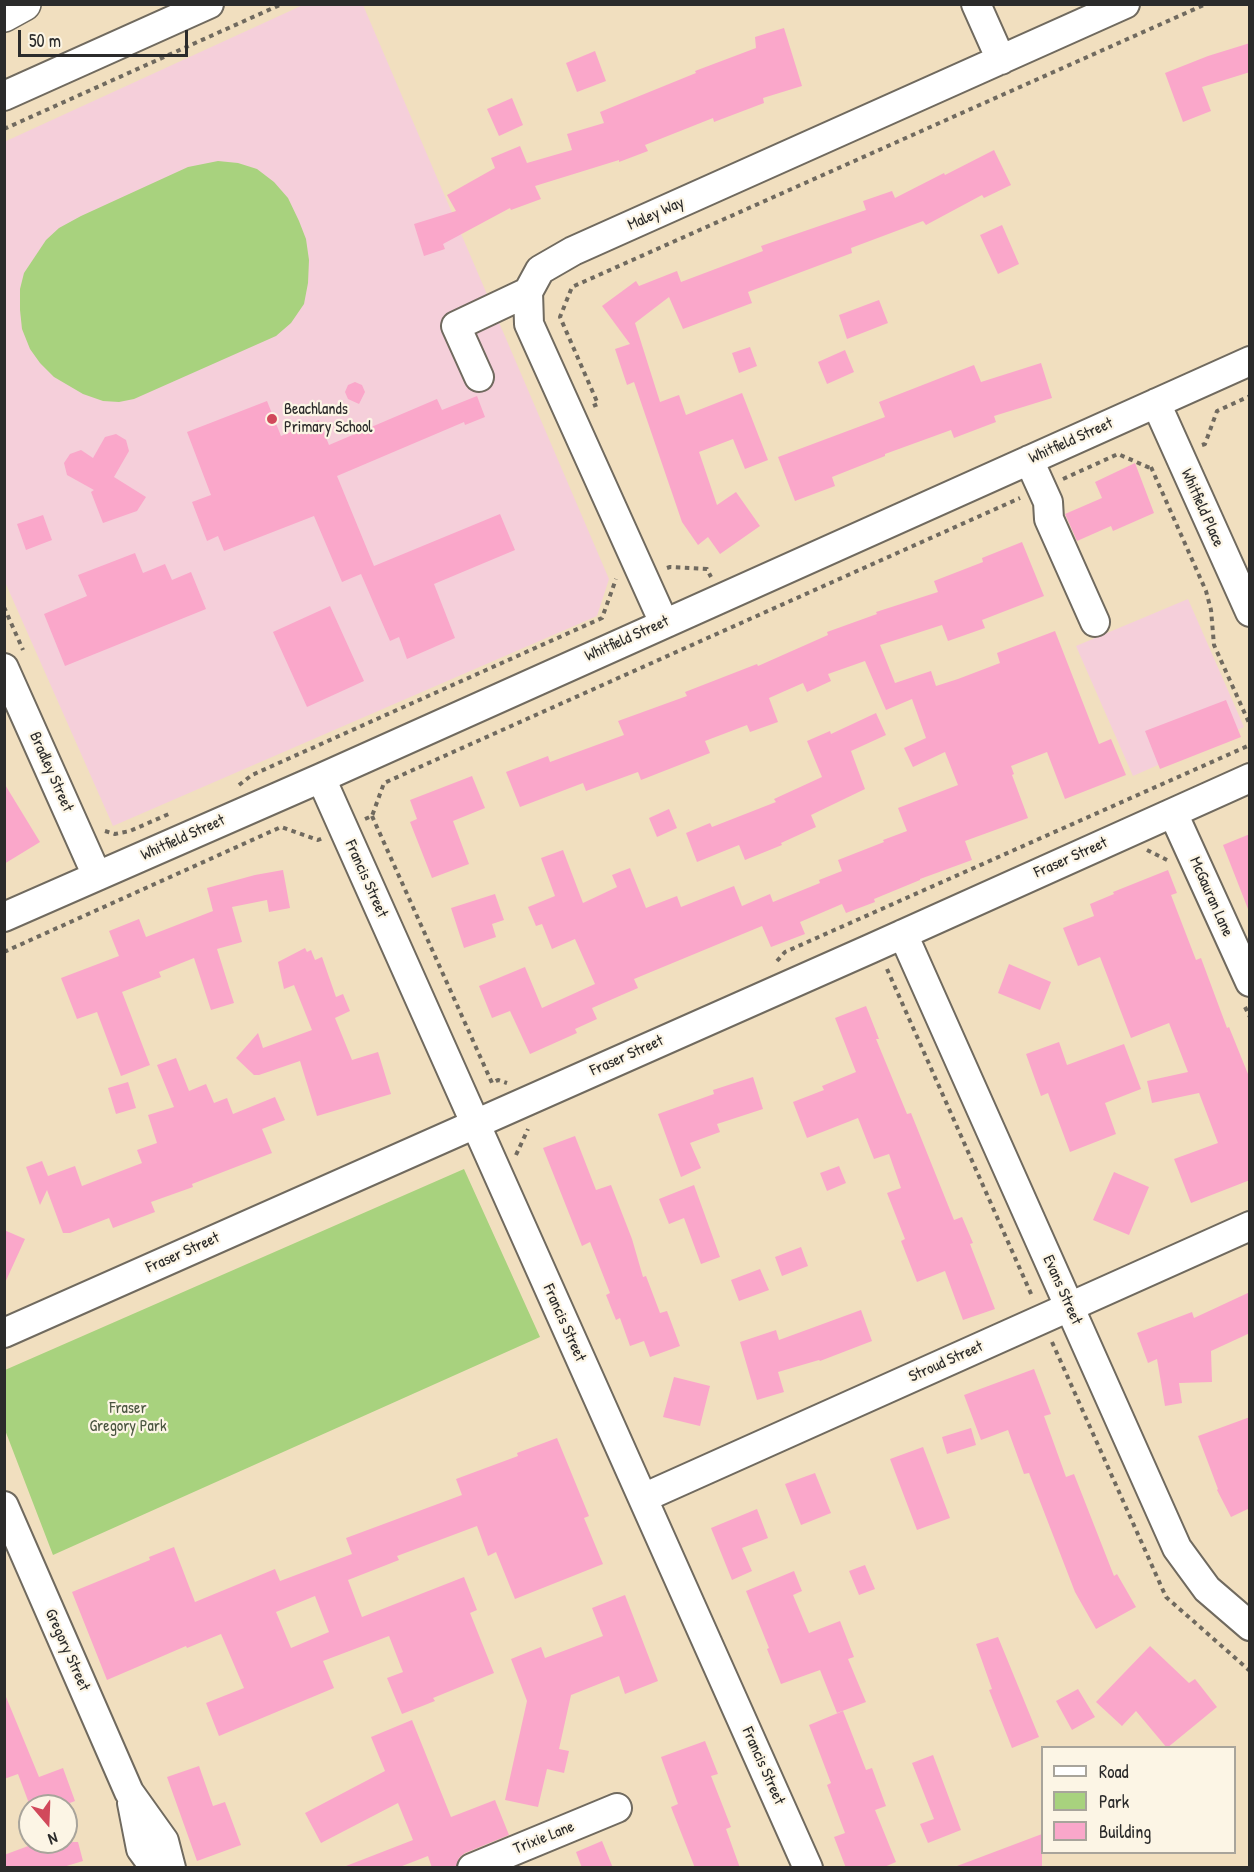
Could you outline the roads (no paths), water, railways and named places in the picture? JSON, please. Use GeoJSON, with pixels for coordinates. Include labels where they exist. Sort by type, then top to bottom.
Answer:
{"type":"FeatureCollection","features":[{"type":"Feature","properties":{"kind":"main road"},"geometry":{"type":"LineString","coordinates":[[4,15],[24,4]]}},
{"type":"Feature","properties":{"kind":"street"},"geometry":{"type":"LineString","coordinates":[[4,96],[209,4]]}},
{"type":"Feature","properties":{"kind":"street"},"geometry":{"type":"LineString","coordinates":[[976,4],[1001,60]]}},
{"type":"Feature","properties":{"kind":"street","name":"Maley Way"},"geometry":{"type":"LineString","coordinates":[[528,292],[540,270],[573,251],[1125,4]]}},
{"type":"Feature","properties":{"kind":"street"},"geometry":{"type":"LineString","coordinates":[[479,377],[456,326],[528,292],[529,324],[664,623]]}},
{"type":"Feature","properties":{"kind":"street","name":"Whitfield Street"},"geometry":{"type":"LineString","coordinates":[[4,917],[321,778],[1250,361]]}},
{"type":"Feature","properties":{"kind":"street","name":"Whitfield Place"},"geometry":{"type":"LineString","coordinates":[[1156,403],[1250,612]]}},
{"type":"Feature","properties":{"kind":"street"},"geometry":{"type":"LineString","coordinates":[[1029,460],[1048,502],[1049,519],[1095,622]]}},
{"type":"Feature","properties":{"kind":"street","name":"Bradley Street"},"geometry":{"type":"LineString","coordinates":[[14,660],[97,876]]}},
{"type":"Feature","properties":{"kind":"street","name":"Francis Street"},"geometry":{"type":"LineString","coordinates":[[321,778],[808,1868]]}},
{"type":"Feature","properties":{"kind":"street","name":"Fraser Street"},"geometry":{"type":"LineString","coordinates":[[4,1333],[1250,778]]}},
{"type":"Feature","properties":{"kind":"street","name":"McGauran Lane"},"geometry":{"type":"LineString","coordinates":[[1173,813],[1250,982]]}},
{"type":"Feature","properties":{"kind":"street","name":"Evans Street"},"geometry":{"type":"LineString","coordinates":[[903,934],[1177,1548],[1207,1589],[1250,1626]]}},
{"type":"Feature","properties":{"kind":"street","name":"Stroud Street"},"geometry":{"type":"LineString","coordinates":[[643,1497],[1250,1227]]}},
{"type":"Feature","properties":{"kind":"street","name":"Gregory Street"},"geometry":{"type":"LineString","coordinates":[[5,1506],[129,1792],[141,1849],[154,1868]]}},
{"type":"Feature","properties":{"kind":"street","name":"Gregory Street"},"geometry":{"type":"LineString","coordinates":[[129,1792],[164,1841],[171,1868]]}},
{"type":"Feature","properties":{"kind":"street","name":"Trixie Lane"},"geometry":{"type":"LineString","coordinates":[[472,1868],[617,1808]]}},
{"type":"Feature","properties":{"kind":"place","name":"Beachlands Primary School"},"geometry":{"type":"Point","coordinates":[272,419]}},
{"type":"Feature","properties":{"kind":"park label","name":"Fraser Gregory Park"},"geometry":{"type":"Point","coordinates":[128,1418]}}]}
